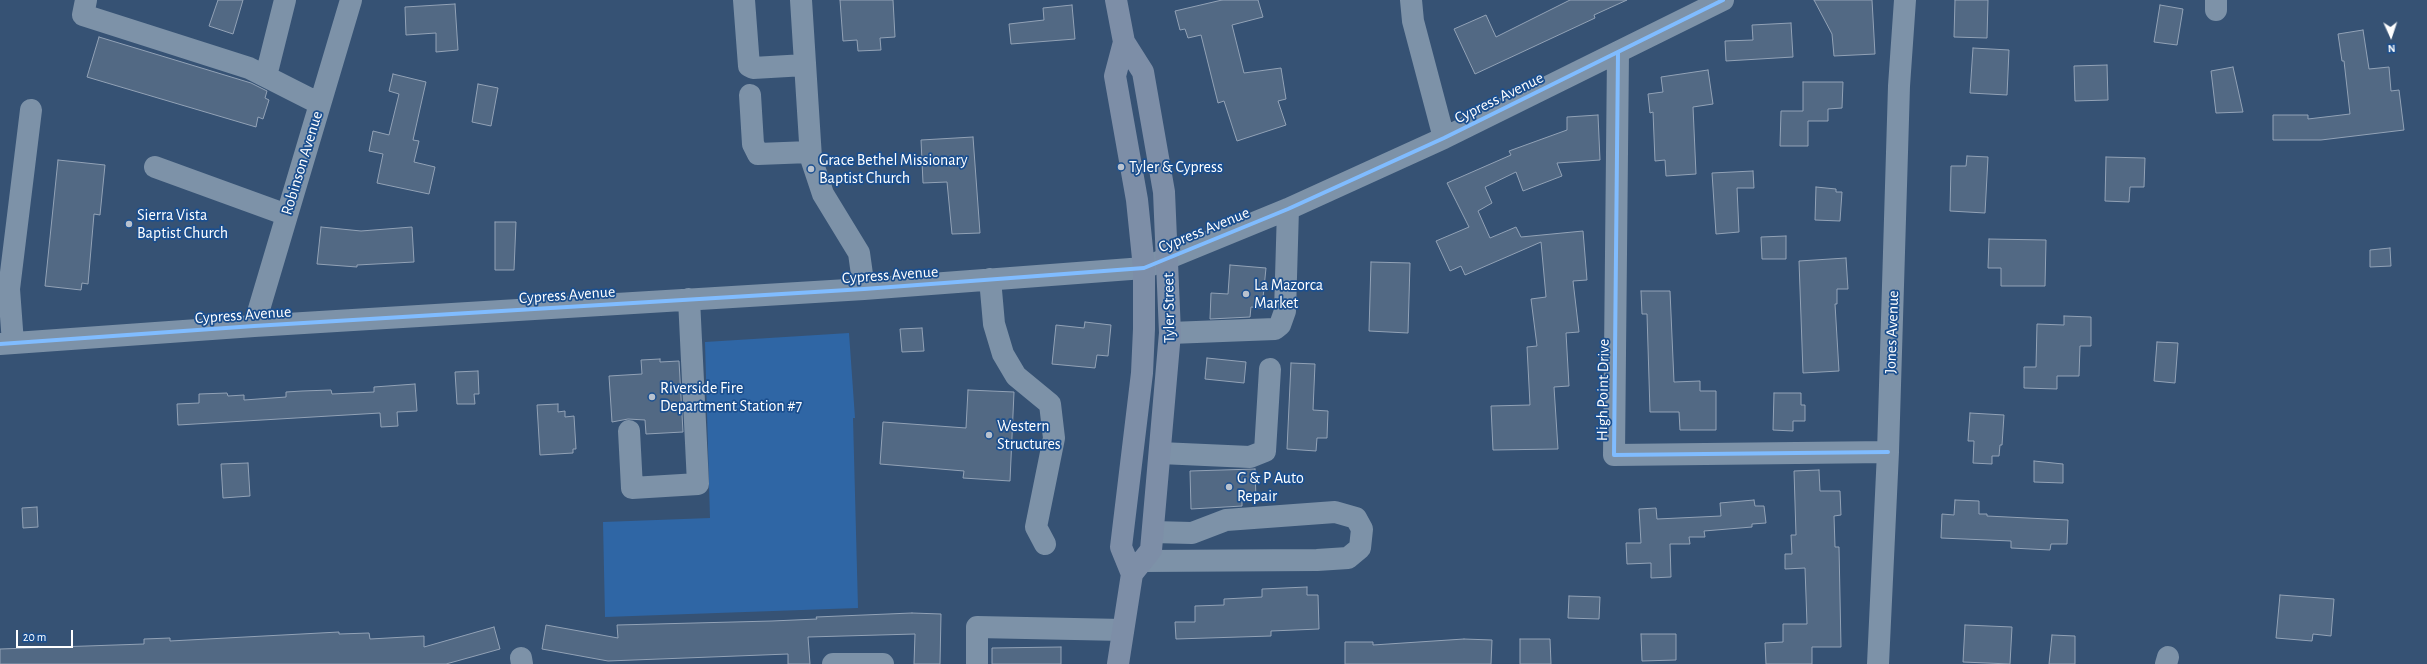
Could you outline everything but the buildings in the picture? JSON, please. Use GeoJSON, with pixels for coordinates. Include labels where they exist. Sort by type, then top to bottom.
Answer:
{"type":"FeatureCollection","features":[{"type":"Feature","properties":{"kind":"main road","name":"Tyler Street"},"geometry":{"type":"LineString","coordinates":[[1116,0],[1124,42],[1143,72],[1164,192],[1170,332],[1152,550],[1137,568],[1118,664]]}},
{"type":"Feature","properties":{"kind":"main road","name":"Tyler Street"},"geometry":{"type":"LineString","coordinates":[[1124,42],[1115,76],[1137,200],[1144,268],[1142,373],[1122,547],[1137,568]]}},
{"type":"Feature","properties":{"kind":"street"},"geometry":{"type":"LineString","coordinates":[[86,0],[83,15],[249,68],[320,104]]}},
{"type":"Feature","properties":{"kind":"street"},"geometry":{"type":"LineString","coordinates":[[266,76],[285,0]]}},
{"type":"Feature","properties":{"kind":"street","name":"Robinson Avenue"},"geometry":{"type":"LineString","coordinates":[[254,326],[351,0]]}},
{"type":"Feature","properties":{"kind":"street"},"geometry":{"type":"LineString","coordinates":[[744,0],[749,66],[805,65]]}},
{"type":"Feature","properties":{"kind":"street"},"geometry":{"type":"LineString","coordinates":[[801,0],[810,152],[823,194],[859,253],[864,289]]}},
{"type":"Feature","properties":{"kind":"street"},"geometry":{"type":"LineString","coordinates":[[1411,0],[1413,21],[1444,138]]}},
{"type":"Feature","properties":{"kind":"street","name":"Cypress Avenue"},"geometry":{"type":"LineString","coordinates":[[6,343],[254,326],[864,289],[1144,268],[1288,209],[1444,138],[1723,0]]}},
{"type":"Feature","properties":{"kind":"street","name":"Jones Avenue"},"geometry":{"type":"LineString","coordinates":[[1878,664],[1888,452],[1899,86],[1905,0]]}},
{"type":"Feature","properties":{"kind":"street","name":"High Point Drive"},"geometry":{"type":"LineString","coordinates":[[1618,52],[1614,455],[1888,452]]}},
{"type":"Feature","properties":{"kind":"street"},"geometry":{"type":"LineString","coordinates":[[750,95],[753,144],[758,154],[810,152]]}},
{"type":"Feature","properties":{"kind":"street"},"geometry":{"type":"LineString","coordinates":[[6,343],[9,289],[30,110]]}},
{"type":"Feature","properties":{"kind":"street"},"geometry":{"type":"LineString","coordinates":[[154,167],[287,216]]}},
{"type":"Feature","properties":{"kind":"street"},"geometry":{"type":"LineString","coordinates":[[1170,332],[1275,329],[1280,325],[1285,311],[1288,209]]}},
{"type":"Feature","properties":{"kind":"street"},"geometry":{"type":"LineString","coordinates":[[990,279],[994,324],[1003,354],[1016,376],[1050,404],[1054,438],[1036,526],[1045,544]]}},
{"type":"Feature","properties":{"kind":"street"},"geometry":{"type":"LineString","coordinates":[[629,431],[632,488],[698,484],[689,299]]}},
{"type":"Feature","properties":{"kind":"street"},"geometry":{"type":"LineString","coordinates":[[1160,453],[1250,457],[1265,451],[1270,369]]}},
{"type":"Feature","properties":{"kind":"street"},"geometry":{"type":"LineString","coordinates":[[1137,568],[1348,558],[1360,548],[1362,529],[1356,518],[1335,512],[1226,520],[1192,533],[1153,532]]}},
{"type":"Feature","properties":{"kind":"street"},"geometry":{"type":"LineString","coordinates":[[977,664],[978,627],[1124,630]]}},
{"type":"Feature","properties":{"kind":"street"},"geometry":{"type":"LineString","coordinates":[[833,664],[882,664]]}},
{"type":"Feature","properties":{"kind":"shaded area"},"geometry":{"type":"Polygon","coordinates":[[[849,333],[855,418],[853,418],[858,608],[605,617],[603,522],[710,518],[705,342],[849,333]]]}},
{"type":"Feature","properties":{"kind":"cycle path"},"geometry":{"type":"LineString","coordinates":[[0,344],[254,326],[864,289],[1144,268],[1288,209],[1444,138],[1723,0]]}},
{"type":"Feature","properties":{"kind":"cycle path"},"geometry":{"type":"LineString","coordinates":[[1618,52],[1614,455],[1888,452]]}},
{"type":"Feature","properties":{"kind":"place","name":"Tyler & Cypress"},"geometry":{"type":"Point","coordinates":[1121,167]}},
{"type":"Feature","properties":{"kind":"place","name":"Grace Bethel Missionary Baptist Church"},"geometry":{"type":"Point","coordinates":[811,169]}},
{"type":"Feature","properties":{"kind":"place","name":"Sierra Vista Baptist Church"},"geometry":{"type":"Point","coordinates":[129,224]}},
{"type":"Feature","properties":{"kind":"place","name":"La Mazorca Market"},"geometry":{"type":"Point","coordinates":[1246,294]}},
{"type":"Feature","properties":{"kind":"place","name":"Riverside Fire Department Station #7"},"geometry":{"type":"Point","coordinates":[652,397]}},
{"type":"Feature","properties":{"kind":"place","name":"Western Structures"},"geometry":{"type":"Point","coordinates":[989,435]}},
{"type":"Feature","properties":{"kind":"place","name":"G & P Auto Repair"},"geometry":{"type":"Point","coordinates":[1229,487]}}]}
